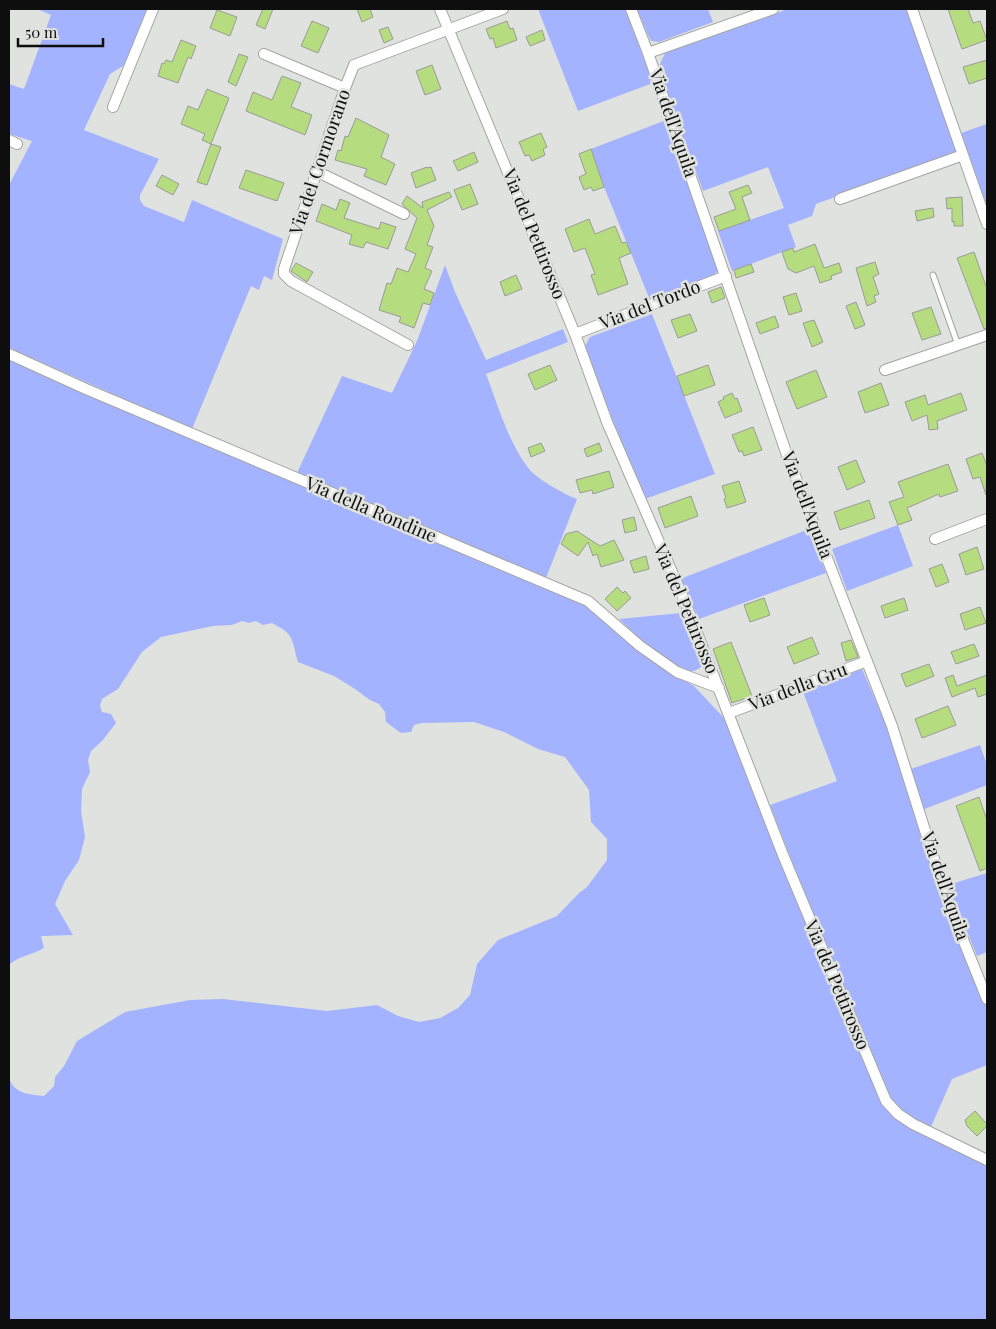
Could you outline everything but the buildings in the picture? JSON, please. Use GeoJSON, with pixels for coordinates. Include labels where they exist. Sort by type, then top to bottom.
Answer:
{"type":"FeatureCollection","features":[{"type":"Feature","properties":{"kind":"street"},"geometry":{"type":"LineString","coordinates":[[113,108],[153,9]]}},
{"type":"Feature","properties":{"kind":"street","name":"Via del Pettirosso"},"geometry":{"type":"LineString","coordinates":[[440,9],[575,334],[606,422],[685,602],[782,855],[886,1101],[898,1114],[913,1124],[987,1160]]}},
{"type":"Feature","properties":{"kind":"street","name":"Via del Cormorano"},"geometry":{"type":"LineString","coordinates":[[408,345],[291,281],[284,274],[284,269],[354,64],[503,9]]}},
{"type":"Feature","properties":{"kind":"street","name":"Via dell'Aquila"},"geometry":{"type":"LineString","coordinates":[[632,9],[788,455],[892,726],[946,897],[987,999]]}},
{"type":"Feature","properties":{"kind":"street"},"geometry":{"type":"LineString","coordinates":[[648,53],[773,9]]}},
{"type":"Feature","properties":{"kind":"street"},"geometry":{"type":"LineString","coordinates":[[912,9],[987,224]]}},
{"type":"Feature","properties":{"kind":"street"},"geometry":{"type":"LineString","coordinates":[[264,54],[345,88]]}},
{"type":"Feature","properties":{"kind":"street"},"geometry":{"type":"LineString","coordinates":[[840,199],[963,155]]}},
{"type":"Feature","properties":{"kind":"street"},"geometry":{"type":"LineString","coordinates":[[316,171],[404,214]]}},
{"type":"Feature","properties":{"kind":"street","name":"Via del Tordo"},"geometry":{"type":"LineString","coordinates":[[575,334],[726,276]]}},
{"type":"Feature","properties":{"kind":"street"},"geometry":{"type":"LineString","coordinates":[[885,370],[987,335]]}},
{"type":"Feature","properties":{"kind":"street","name":"Via della Rondine"},"geometry":{"type":"LineString","coordinates":[[9,354],[86,390],[588,601],[640,646],[677,672],[719,688]]}},
{"type":"Feature","properties":{"kind":"street"},"geometry":{"type":"LineString","coordinates":[[935,539],[987,519]]}},
{"type":"Feature","properties":{"kind":"street","name":"Via della Gru"},"geometry":{"type":"LineString","coordinates":[[729,713],[867,661]]}},
{"type":"Feature","properties":{"kind":"lane"},"geometry":{"type":"LineString","coordinates":[[933,276],[958,345]]}},
{"type":"Feature","properties":{"kind":"shaded area"},"geometry":{"type":"Polygon","coordinates":[[[37,9],[149,9],[135,45],[123,66],[110,74],[84,130],[159,159],[140,195],[140,200],[144,206],[184,222],[192,200],[283,239],[272,280],[264,276],[259,290],[251,286],[192,429],[9,348],[9,185],[32,141],[9,134],[9,84],[24,89],[51,15],[37,9]]]}},
{"type":"Feature","properties":{"kind":"shaded area"},"geometry":{"type":"Polygon","coordinates":[[[538,9],[625,9],[653,83],[578,111],[538,9]]]}},
{"type":"Feature","properties":{"kind":"shaded area"},"geometry":{"type":"Polygon","coordinates":[[[637,9],[708,9],[713,22],[659,42],[651,41],[637,9]]]}},
{"type":"Feature","properties":{"kind":"shaded area"},"geometry":{"type":"Polygon","coordinates":[[[788,9],[906,9],[958,152],[816,204],[812,216],[788,225],[796,247],[732,271],[718,231],[784,208],[768,167],[703,191],[661,76],[660,64],[665,53],[788,9]]]}},
{"type":"Feature","properties":{"kind":"shaded area"},"geometry":{"type":"Polygon","coordinates":[[[666,120],[719,270],[713,276],[650,300],[604,187],[591,149],[666,120]]]}},
{"type":"Feature","properties":{"kind":"shaded area"},"geometry":{"type":"Polygon","coordinates":[[[987,124],[987,207],[961,133],[987,124]]]}},
{"type":"Feature","properties":{"kind":"shaded area"},"geometry":{"type":"Polygon","coordinates":[[[445,265],[455,292],[486,360],[563,329],[568,342],[486,374],[509,435],[529,469],[551,486],[577,499],[546,578],[297,473],[342,376],[392,393],[417,341],[445,265]]]}},
{"type":"Feature","properties":{"kind":"shaded area"},"geometry":{"type":"Polygon","coordinates":[[[652,314],[715,474],[645,499],[594,374],[585,346],[590,337],[652,314]]]}},
{"type":"Feature","properties":{"kind":"shaded area"},"geometry":{"type":"Polygon","coordinates":[[[9,359],[584,604],[677,676],[694,686],[724,718],[881,1099],[987,1164],[987,1320],[9,1320],[9,1077],[14,1087],[18,1090],[28,1094],[44,1096],[54,1086],[55,1077],[64,1066],[77,1041],[125,1012],[190,1000],[223,999],[327,1011],[377,1005],[398,1016],[419,1022],[440,1018],[458,1008],[470,995],[477,964],[498,940],[557,916],[587,887],[607,860],[607,839],[591,822],[589,790],[565,757],[538,749],[504,732],[474,722],[422,723],[414,725],[411,732],[401,733],[386,722],[385,712],[379,704],[334,676],[298,662],[291,638],[285,631],[272,623],[263,625],[256,621],[249,623],[242,621],[232,625],[213,626],[161,637],[142,652],[118,689],[102,699],[100,706],[102,712],[111,714],[116,723],[102,741],[91,751],[88,760],[90,772],[82,789],[81,811],[85,837],[79,860],[65,881],[55,904],[73,935],[41,936],[44,948],[9,965],[9,359]]]}},
{"type":"Feature","properties":{"kind":"shaded area"},"geometry":{"type":"Polygon","coordinates":[[[898,525],[913,566],[847,591],[832,549],[898,525]]]}},
{"type":"Feature","properties":{"kind":"shaded area"},"geometry":{"type":"Polygon","coordinates":[[[809,529],[826,573],[699,619],[680,579],[809,529]]]}},
{"type":"Feature","properties":{"kind":"shaded area"},"geometry":{"type":"Polygon","coordinates":[[[681,613],[702,663],[701,667],[693,671],[683,670],[667,661],[619,619],[681,613]]]}},
{"type":"Feature","properties":{"kind":"shaded area"},"geometry":{"type":"Polygon","coordinates":[[[862,669],[888,729],[943,895],[987,1008],[987,1065],[952,1079],[931,1127],[904,1111],[890,1098],[818,928],[770,805],[837,781],[803,692],[862,669]]]}},
{"type":"Feature","properties":{"kind":"shaded area"},"geometry":{"type":"Polygon","coordinates":[[[980,745],[987,765],[987,785],[922,810],[911,769],[980,745]]]}},
{"type":"Feature","properties":{"kind":"shaded area"},"geometry":{"type":"Polygon","coordinates":[[[987,873],[987,952],[977,956],[948,885],[987,873]]]}}]}
